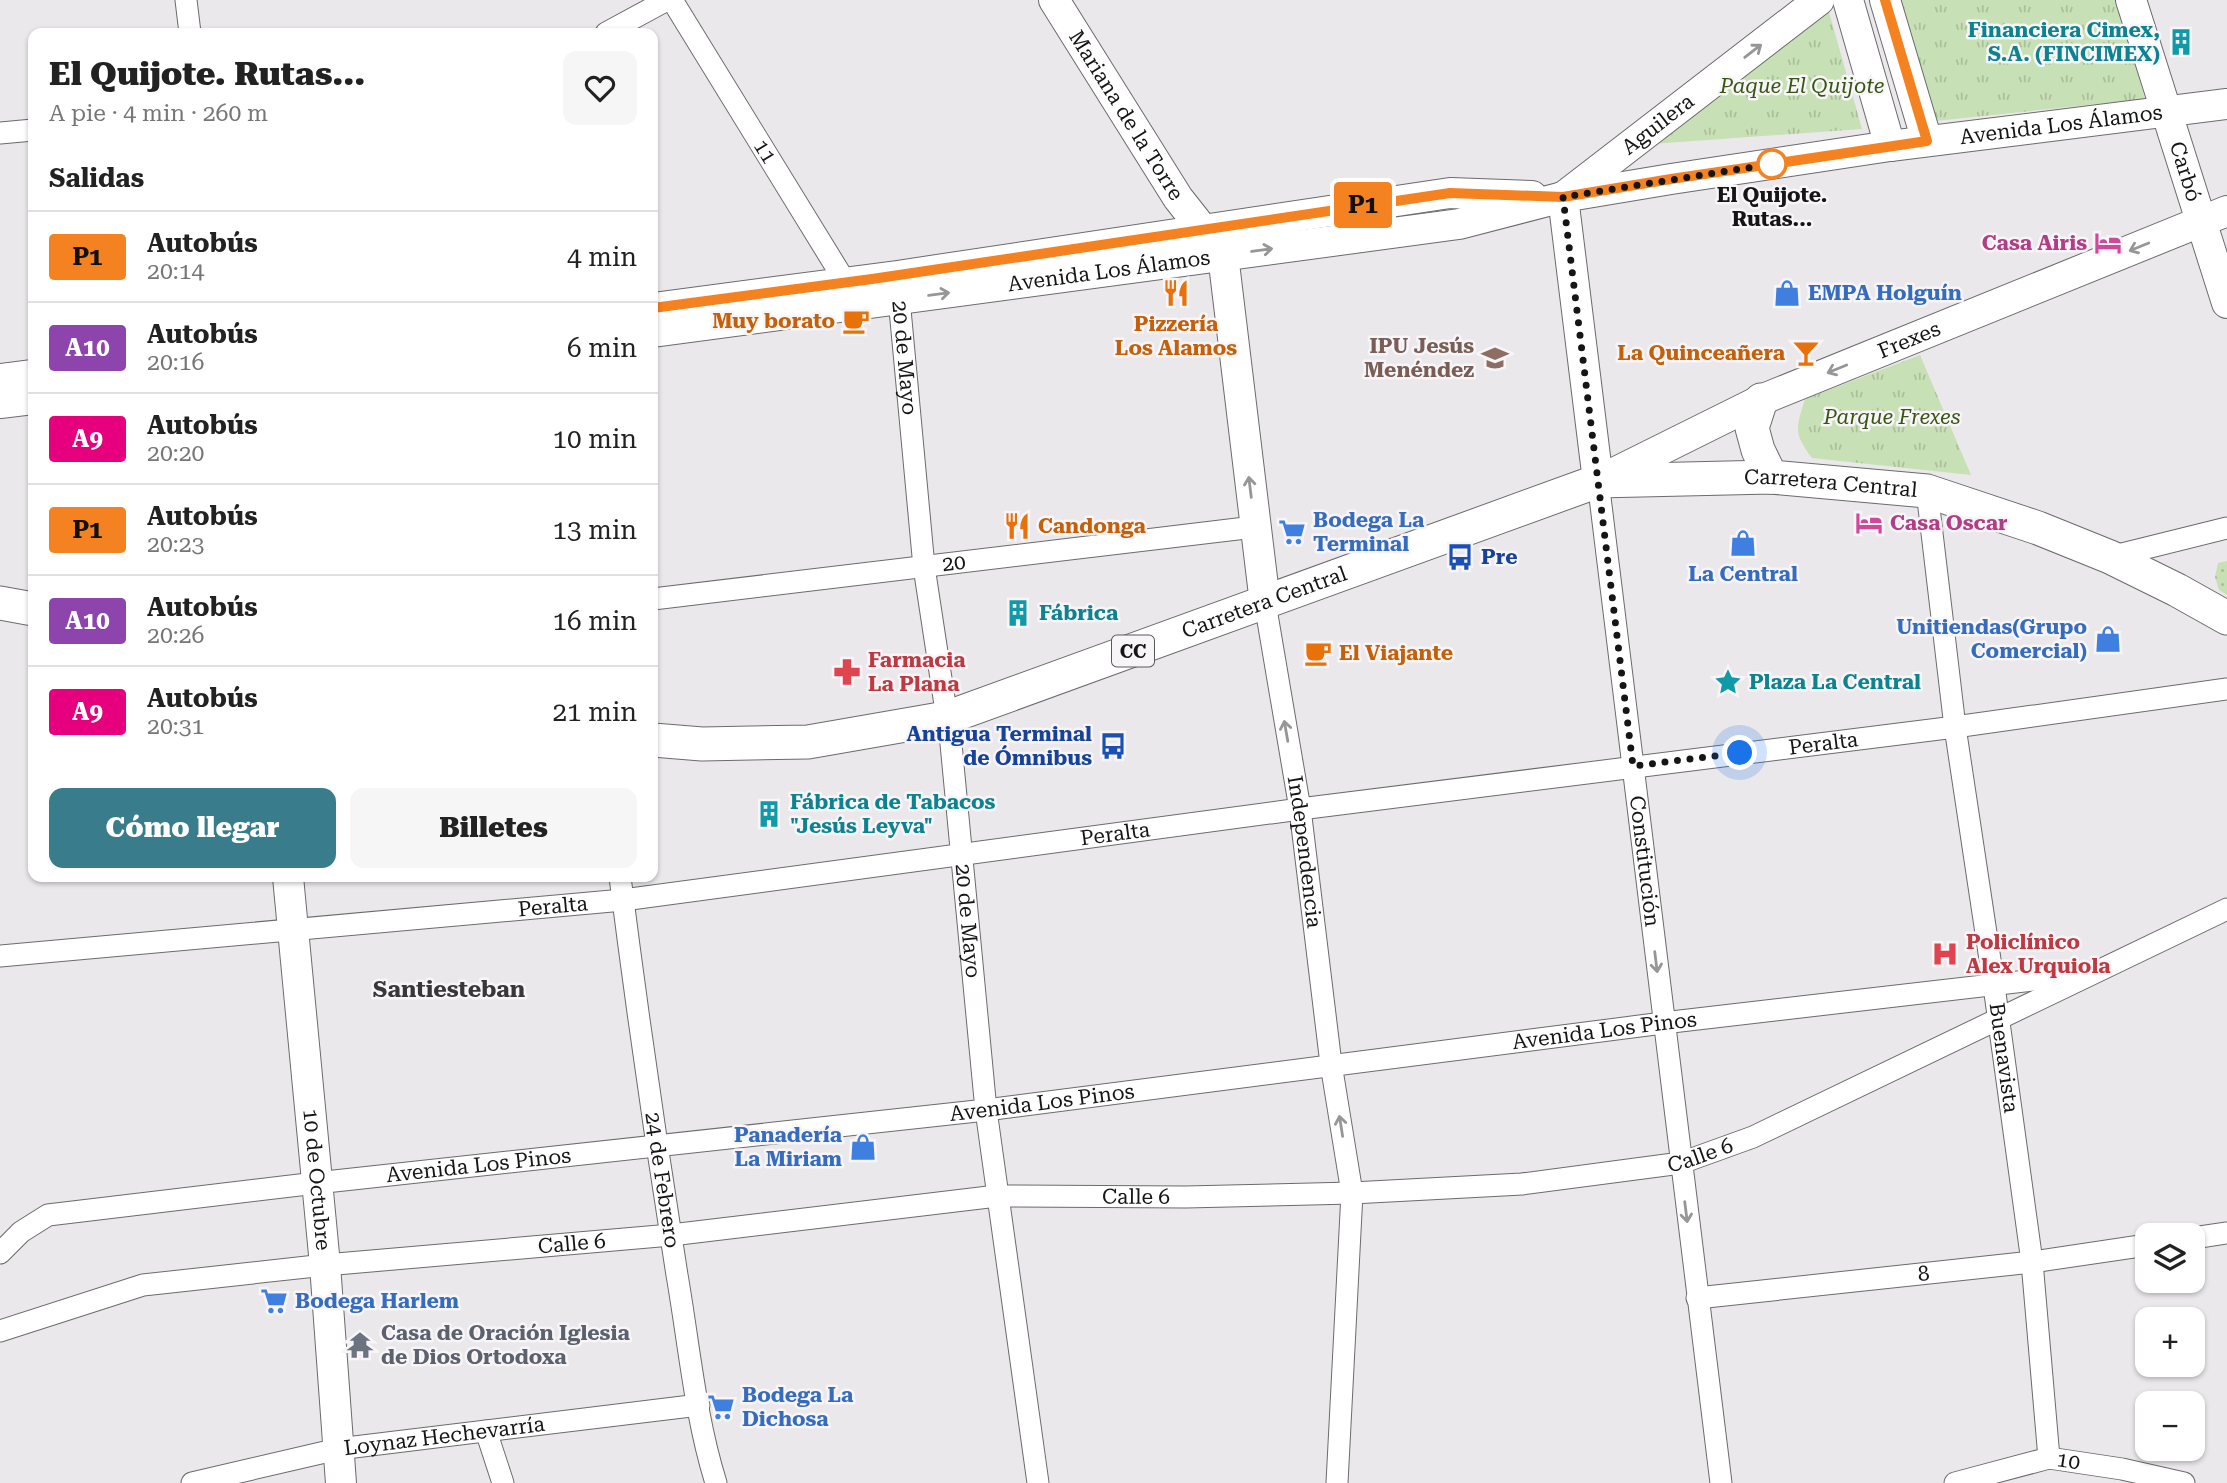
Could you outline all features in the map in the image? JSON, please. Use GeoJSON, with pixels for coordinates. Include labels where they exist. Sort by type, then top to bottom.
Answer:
{"type":"FeatureCollection","features":[{"type":"Feature","properties":{"kind":"main road","name":"Mariana de la Torre"},"geometry":{"type":"LineString","coordinates":[[1054,0],[1178,198],[1202,228]]}},
{"type":"Feature","properties":{"kind":"main road","name":"Aguilera"},"geometry":{"type":"LineString","coordinates":[[1563,197],[1819,0]]}},
{"type":"Feature","properties":{"kind":"main road"},"geometry":{"type":"LineString","coordinates":[[1848,0],[1890,146]]}},
{"type":"Feature","properties":{"kind":"main road"},"geometry":{"type":"LineString","coordinates":[[1885,0],[1927,141]]}},
{"type":"Feature","properties":{"kind":"main road","name":"Carbó"},"geometry":{"type":"LineString","coordinates":[[2131,0],[2167,111],[2214,216],[2227,303]]}},
{"type":"Feature","properties":{"kind":"main road","name":"Avenida Los Álamos"},"geometry":{"type":"LineString","coordinates":[[658,308],[850,294],[1223,255],[1459,224],[1563,197],[1890,146],[2227,104]]}},
{"type":"Feature","properties":{"kind":"main road","name":"Avenida Los Álamos"},"geometry":{"type":"LineString","coordinates":[[898,288],[1202,228],[1450,193],[1563,197]]}},
{"type":"Feature","properties":{"kind":"main road","name":"Constitución"},"geometry":{"type":"LineString","coordinates":[[1563,197],[1598,481]]}},
{"type":"Feature","properties":{"kind":"main road","name":"Frexes"},"geometry":{"type":"LineString","coordinates":[[1598,481],[1761,400],[2214,216]]}},
{"type":"Feature","properties":{"kind":"main road"},"geometry":{"type":"LineString","coordinates":[[1202,228],[1223,255]]}},
{"type":"Feature","properties":{"kind":"main road","name":"Independencia"},"geometry":{"type":"LineString","coordinates":[[1223,255],[1265,604]]}},
{"type":"Feature","properties":{"kind":"main road","name":"Avenida Los Álamos"},"geometry":{"type":"LineString","coordinates":[[658,331],[850,294]]}},
{"type":"Feature","properties":{"kind":"main road"},"geometry":{"type":"LineString","coordinates":[[0,379],[28,376]]}},
{"type":"Feature","properties":{"kind":"main road"},"geometry":{"type":"LineString","coordinates":[[0,403],[28,400]]}},
{"type":"Feature","properties":{"kind":"main road"},"geometry":{"type":"LineString","coordinates":[[1761,400],[1752,428],[1758,450],[1771,477]]}},
{"type":"Feature","properties":{"kind":"main road","name":"Carretera Central"},"geometry":{"type":"LineString","coordinates":[[658,740],[702,744],[808,742],[946,718],[1598,481],[1771,477],[1927,491],[2038,528],[2110,557],[2227,618]]}},
{"type":"Feature","properties":{"kind":"main road"},"geometry":{"type":"LineString","coordinates":[[0,603],[28,609]]}},
{"type":"Feature","properties":{"kind":"main road","name":"10 de Octubre"},"geometry":{"type":"LineString","coordinates":[[289,882],[325,1265],[341,1483]]}},
{"type":"Feature","properties":{"kind":"street"},"geometry":{"type":"LineString","coordinates":[[186,0],[189,28]]}},
{"type":"Feature","properties":{"kind":"street"},"geometry":{"type":"LineString","coordinates":[[615,28],[667,0]]}},
{"type":"Feature","properties":{"kind":"street","name":"11"},"geometry":{"type":"LineString","coordinates":[[672,0],[850,294]]}},
{"type":"Feature","properties":{"kind":"street"},"geometry":{"type":"LineString","coordinates":[[0,133],[28,130]]}},
{"type":"Feature","properties":{"kind":"street","name":"20 de Mayo"},"geometry":{"type":"LineString","coordinates":[[898,288],[924,567],[951,744],[986,1110],[1038,1483]]}},
{"type":"Feature","properties":{"kind":"street","name":"Constitución"},"geometry":{"type":"LineString","coordinates":[[1598,481],[1721,1483]]}},
{"type":"Feature","properties":{"kind":"street","name":"Buenavista"},"geometry":{"type":"LineString","coordinates":[[1927,491],[1955,727],[2032,1262],[2049,1458]]}},
{"type":"Feature","properties":{"kind":"street","name":"20"},"geometry":{"type":"LineString","coordinates":[[658,598],[1254,527]]}},
{"type":"Feature","properties":{"kind":"street"},"geometry":{"type":"LineString","coordinates":[[2110,557],[2227,528]]}},
{"type":"Feature","properties":{"kind":"street","name":"Independencia"},"geometry":{"type":"LineString","coordinates":[[1265,604],[1300,809],[1331,1065],[1352,1193],[1337,1483]]}},
{"type":"Feature","properties":{"kind":"street","name":"Peralta"},"geometry":{"type":"LineString","coordinates":[[0,956],[623,901],[1300,809],[1955,727],[2227,689]]}},
{"type":"Feature","properties":{"kind":"street","name":"24 de Febrero"},"geometry":{"type":"LineString","coordinates":[[621,882],[671,1235],[708,1456],[716,1483]]}},
{"type":"Feature","properties":{"kind":"street","name":"Calle 6"},"geometry":{"type":"LineString","coordinates":[[0,1331],[143,1285],[325,1265],[671,1235],[917,1203],[997,1196],[1186,1198],[1352,1193],[1522,1184],[1681,1163],[1753,1137],[2227,909]]}},
{"type":"Feature","properties":{"kind":"street","name":"Avenida Los Pinos"},"geometry":{"type":"LineString","coordinates":[[0,1253],[21,1232],[48,1215],[986,1110],[1664,1023],[2098,972]]}},
{"type":"Feature","properties":{"kind":"street"},"geometry":{"type":"LineString","coordinates":[[2205,1236],[2227,1233]]}},
{"type":"Feature","properties":{"kind":"street","name":"8"},"geometry":{"type":"LineString","coordinates":[[1697,1298],[2032,1262],[2135,1247]]}},
{"type":"Feature","properties":{"kind":"street","name":"Loynaz Hechevarría"},"geometry":{"type":"LineString","coordinates":[[192,1483],[338,1449],[699,1405]]}},
{"type":"Feature","properties":{"kind":"street"},"geometry":{"type":"LineString","coordinates":[[486,1431],[503,1483]]}},
{"type":"Feature","properties":{"kind":"street","name":"10"},"geometry":{"type":"LineString","coordinates":[[1955,1483],[2049,1458],[2122,1469],[2184,1483]]}},
{"type":"Feature","properties":{"kind":"green space"},"geometry":{"type":"Polygon","coordinates":[[[1901,0],[2117,0],[2145,99],[1935,121],[1901,0]]]}},
{"type":"Feature","properties":{"kind":"green space","name":"Paque El Quijote"},"geometry":{"type":"Polygon","coordinates":[[[1827,5],[1862,129],[1652,144],[1827,5]]]}},
{"type":"Feature","properties":{"kind":"green space","name":"Parque Frexes"},"geometry":{"type":"Polygon","coordinates":[[[1920,355],[1971,475],[1812,458],[1798,430],[1805,399],[1920,355]]]}},
{"type":"Feature","properties":{"kind":"green space"},"geometry":{"type":"Polygon","coordinates":[[[2227,561],[2227,595],[2219,590],[2215,577],[2218,563],[2227,561]]]}},
{"type":"Feature","properties":{"kind":"bus line","name":"P1"},"geometry":{"type":"LineString","coordinates":[[658,307],[872,279],[1450,193],[1563,197],[1927,141],[1885,0]]}},
{"type":"Feature","properties":{"kind":"place","name":"Financiera Cimex, S.A. (FINCIMEX)"},"geometry":{"type":"Point","coordinates":[2181,42]}},
{"type":"Feature","properties":{"kind":"place","name":"El Quijote. Rutas..."},"geometry":{"type":"Point","coordinates":[1772,164]}},
{"type":"Feature","properties":{"kind":"place","name":"Casa Airis"},"geometry":{"type":"Point","coordinates":[2108,243]}},
{"type":"Feature","properties":{"kind":"place","name":"Pizzería Los Alamos"},"geometry":{"type":"Point","coordinates":[1176,293]}},
{"type":"Feature","properties":{"kind":"place","name":"EMPA Holguín"},"geometry":{"type":"Point","coordinates":[1787,293]}},
{"type":"Feature","properties":{"kind":"place","name":"Muy borato"},"geometry":{"type":"Point","coordinates":[856,321]}},
{"type":"Feature","properties":{"kind":"place","name":"La Quinceañera"},"geometry":{"type":"Point","coordinates":[1806,353]}},
{"type":"Feature","properties":{"kind":"place","name":"IPU Jesús Menéndez"},"geometry":{"type":"Point","coordinates":[1495,358]}},
{"type":"Feature","properties":{"kind":"place","name":"Casa Oscar"},"geometry":{"type":"Point","coordinates":[1869,523]}},
{"type":"Feature","properties":{"kind":"place","name":"Candonga"},"geometry":{"type":"Point","coordinates":[1017,526]}},
{"type":"Feature","properties":{"kind":"place","name":"Bodega La Terminal"},"geometry":{"type":"Point","coordinates":[1292,532]}},
{"type":"Feature","properties":{"kind":"place","name":"La Central"},"geometry":{"type":"Point","coordinates":[1743,543]}},
{"type":"Feature","properties":{"kind":"place","name":"Pre"},"geometry":{"type":"Point","coordinates":[1460,557]}},
{"type":"Feature","properties":{"kind":"place","name":"Fábrica"},"geometry":{"type":"Point","coordinates":[1018,613]}},
{"type":"Feature","properties":{"kind":"place","name":"Unitiendas(Grupo Comercial)"},"geometry":{"type":"Point","coordinates":[2108,639]}},
{"type":"Feature","properties":{"kind":"place","name":"El Viajante"},"geometry":{"type":"Point","coordinates":[1318,653]}},
{"type":"Feature","properties":{"kind":"place","name":"Farmacia La Plana"},"geometry":{"type":"Point","coordinates":[847,672]}},
{"type":"Feature","properties":{"kind":"place","name":"Plaza La Central"},"geometry":{"type":"Point","coordinates":[1728,682]}},
{"type":"Feature","properties":{"kind":"place","name":"Antigua Terminal de Ómnibus"},"geometry":{"type":"Point","coordinates":[1113,746]}},
{"type":"Feature","properties":{"kind":"place","name":"Fábrica de Tabacos \"Jesús Leyva\""},"geometry":{"type":"Point","coordinates":[769,814]}},
{"type":"Feature","properties":{"kind":"place","name":"Policlínico Alex Urquiola"},"geometry":{"type":"Point","coordinates":[1945,954]}},
{"type":"Feature","properties":{"kind":"place","name":"Panadería La Miriam"},"geometry":{"type":"Point","coordinates":[863,1147]}},
{"type":"Feature","properties":{"kind":"place","name":"Bodega Harlem"},"geometry":{"type":"Point","coordinates":[274,1301]}},
{"type":"Feature","properties":{"kind":"place","name":"Casa de Oración Iglesia de Dios Ortodoxa"},"geometry":{"type":"Point","coordinates":[360,1345]}},
{"type":"Feature","properties":{"kind":"place","name":"Bodega La Dichosa"},"geometry":{"type":"Point","coordinates":[721,1407]}},
{"type":"Feature","properties":{"kind":"district","name":"Santiesteban"},"geometry":{"type":"Point","coordinates":[449,989]}},
{"type":"Feature","properties":{"kind":"route"},"geometry":{"type":"LineString","coordinates":[[1740,753],[1633,766],[1563,197],[1772,164]]}}]}
